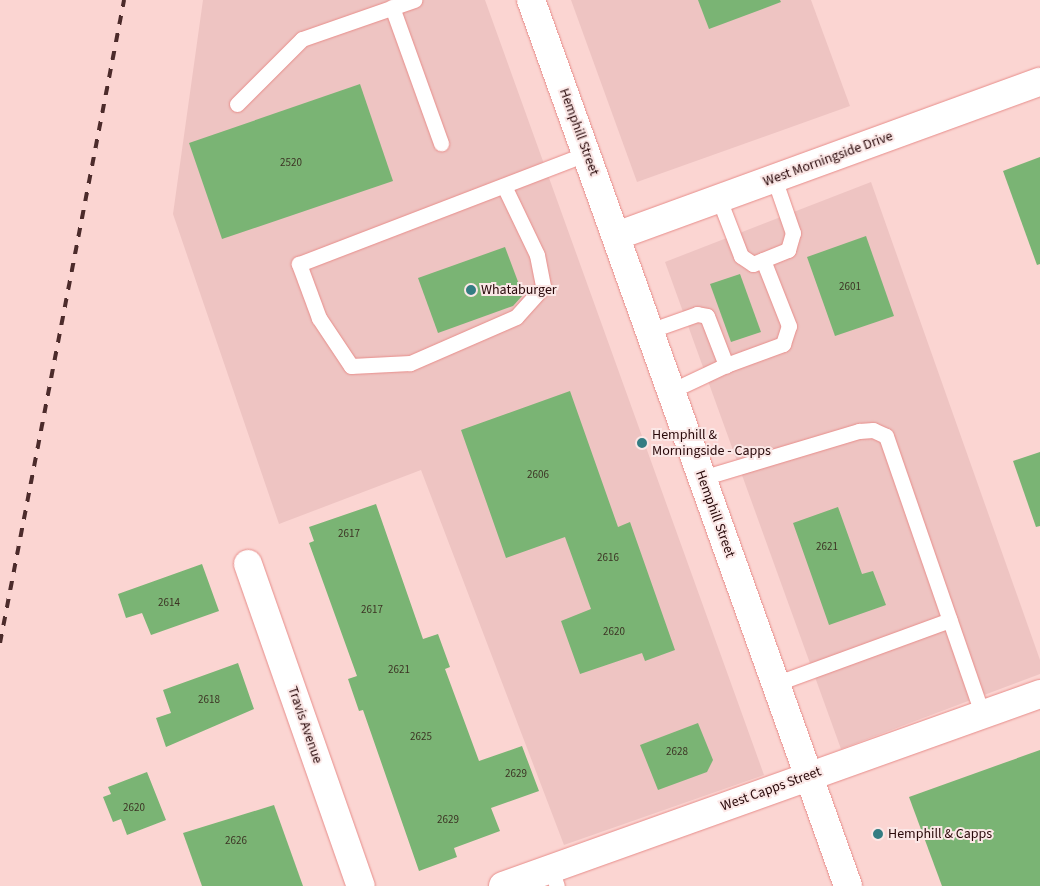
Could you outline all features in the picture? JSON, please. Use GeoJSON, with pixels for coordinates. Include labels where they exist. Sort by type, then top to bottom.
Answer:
{"type":"FeatureCollection","features":[{"type":"Feature","properties":{"kind":"street","name":"Hemphill Street"},"geometry":{"type":"LineString","coordinates":[[531,0],[848,886]]}},
{"type":"Feature","properties":{"kind":"street","name":"West Morningside Drive"},"geometry":{"type":"LineString","coordinates":[[616,236],[1040,82]]}},
{"type":"Feature","properties":{"kind":"street","name":"Travis Avenue"},"geometry":{"type":"LineString","coordinates":[[248,564],[361,886]]}},
{"type":"Feature","properties":{"kind":"street","name":"West Capps Street"},"geometry":{"type":"LineString","coordinates":[[503,886],[554,877],[809,776],[1040,694]]}},
{"type":"Feature","properties":{"kind":"lane"},"geometry":{"type":"LineString","coordinates":[[236,104],[302,39],[414,0]]}},
{"type":"Feature","properties":{"kind":"lane"},"geometry":{"type":"LineString","coordinates":[[392,8],[442,143]]}},
{"type":"Feature","properties":{"kind":"lane"},"geometry":{"type":"LineString","coordinates":[[504,186],[537,255],[543,287],[516,317],[410,363],[352,366],[319,318],[299,264],[586,154]]}},
{"type":"Feature","properties":{"kind":"lane"},"geometry":{"type":"LineString","coordinates":[[718,198],[741,256],[753,264],[788,250],[793,233],[774,178]]}},
{"type":"Feature","properties":{"kind":"lane"},"geometry":{"type":"LineString","coordinates":[[671,391],[726,365],[783,344],[789,326],[763,260]]}},
{"type":"Feature","properties":{"kind":"lane"},"geometry":{"type":"LineString","coordinates":[[649,331],[697,314],[707,316],[726,365]]}},
{"type":"Feature","properties":{"kind":"lane"},"geometry":{"type":"LineString","coordinates":[[702,478],[859,431],[873,430],[886,436],[982,714]]}},
{"type":"Feature","properties":{"kind":"lane"},"geometry":{"type":"LineString","coordinates":[[776,684],[950,620]]}},
{"type":"Feature","properties":{"kind":"shaded area"},"geometry":{"type":"Polygon","coordinates":[[[203,0],[485,0],[764,775],[564,845],[421,470],[279,524],[173,214],[203,0]]]}},
{"type":"Feature","properties":{"kind":"shaded area"},"geometry":{"type":"Polygon","coordinates":[[[571,0],[811,0],[850,106],[637,182],[571,0]]]}},
{"type":"Feature","properties":{"kind":"shaded area"},"geometry":{"type":"Polygon","coordinates":[[[871,182],[1040,660],[1040,674],[841,749],[665,262],[871,182]]]}},
{"type":"Feature","properties":{"kind":"building"},"geometry":{"type":"Polygon","coordinates":[[[698,0],[780,0],[781,2],[709,29],[698,0]]]}},
{"type":"Feature","properties":{"kind":"building"},"geometry":{"type":"Polygon","coordinates":[[[360,84],[393,181],[222,239],[189,143],[360,84]]]}},
{"type":"Feature","properties":{"kind":"building"},"geometry":{"type":"Polygon","coordinates":[[[1040,157],[1040,264],[1037,265],[1003,171],[1040,157]]]}},
{"type":"Feature","properties":{"kind":"building"},"geometry":{"type":"Polygon","coordinates":[[[866,236],[894,316],[835,336],[807,257],[866,236]]]}},
{"type":"Feature","properties":{"kind":"building","name":"Whataburger"},"geometry":{"type":"Polygon","coordinates":[[[505,247],[523,295],[513,306],[438,333],[418,278],[505,247]]]}},
{"type":"Feature","properties":{"kind":"building"},"geometry":{"type":"Polygon","coordinates":[[[740,274],[761,332],[731,342],[710,284],[740,274]]]}},
{"type":"Feature","properties":{"kind":"building"},"geometry":{"type":"Polygon","coordinates":[[[570,391],[618,527],[630,522],[675,650],[645,661],[642,653],[580,674],[561,621],[591,609],[565,537],[506,558],[461,430],[570,391]]]}},
{"type":"Feature","properties":{"kind":"building"},"geometry":{"type":"Polygon","coordinates":[[[1040,452],[1040,526],[1036,527],[1013,461],[1040,452]]]}},
{"type":"Feature","properties":{"kind":"building"},"geometry":{"type":"Polygon","coordinates":[[[376,504],[423,639],[438,634],[450,667],[445,669],[479,761],[522,746],[539,791],[491,808],[500,831],[454,848],[457,857],[419,871],[363,710],[359,711],[348,679],[357,676],[309,543],[314,541],[309,527],[376,504]]]}},
{"type":"Feature","properties":{"kind":"building"},"geometry":{"type":"Polygon","coordinates":[[[838,507],[862,574],[873,571],[886,605],[829,625],[793,523],[838,507]]]}},
{"type":"Feature","properties":{"kind":"building"},"geometry":{"type":"Polygon","coordinates":[[[202,564],[219,611],[151,635],[142,613],[126,618],[118,594],[202,564]]]}},
{"type":"Feature","properties":{"kind":"building"},"geometry":{"type":"Polygon","coordinates":[[[238,663],[254,709],[166,747],[156,718],[171,713],[163,690],[238,663]]]}},
{"type":"Feature","properties":{"kind":"building"},"geometry":{"type":"Polygon","coordinates":[[[698,723],[713,760],[707,772],[658,790],[640,745],[698,723]]]}},
{"type":"Feature","properties":{"kind":"building"},"geometry":{"type":"Polygon","coordinates":[[[1040,750],[1040,886],[942,886],[909,797],[1040,750]]]}},
{"type":"Feature","properties":{"kind":"building"},"geometry":{"type":"Polygon","coordinates":[[[147,772],[166,820],[127,835],[121,819],[113,822],[103,797],[111,794],[108,787],[147,772]]]}},
{"type":"Feature","properties":{"kind":"building"},"geometry":{"type":"Polygon","coordinates":[[[274,805],[303,886],[202,886],[183,833],[274,805]]]}},
{"type":"Feature","properties":{"kind":"railway"},"geometry":{"type":"LineString","coordinates":[[0,643],[124,0]]}},
{"type":"Feature","properties":{"kind":"place","name":"Whataburger"},"geometry":{"type":"Point","coordinates":[471,290]}},
{"type":"Feature","properties":{"kind":"place","name":"Hemphill & Morningside - Capps"},"geometry":{"type":"Point","coordinates":[642,443]}},
{"type":"Feature","properties":{"kind":"place","name":"Hemphill & Capps"},"geometry":{"type":"Point","coordinates":[878,834]}}]}
